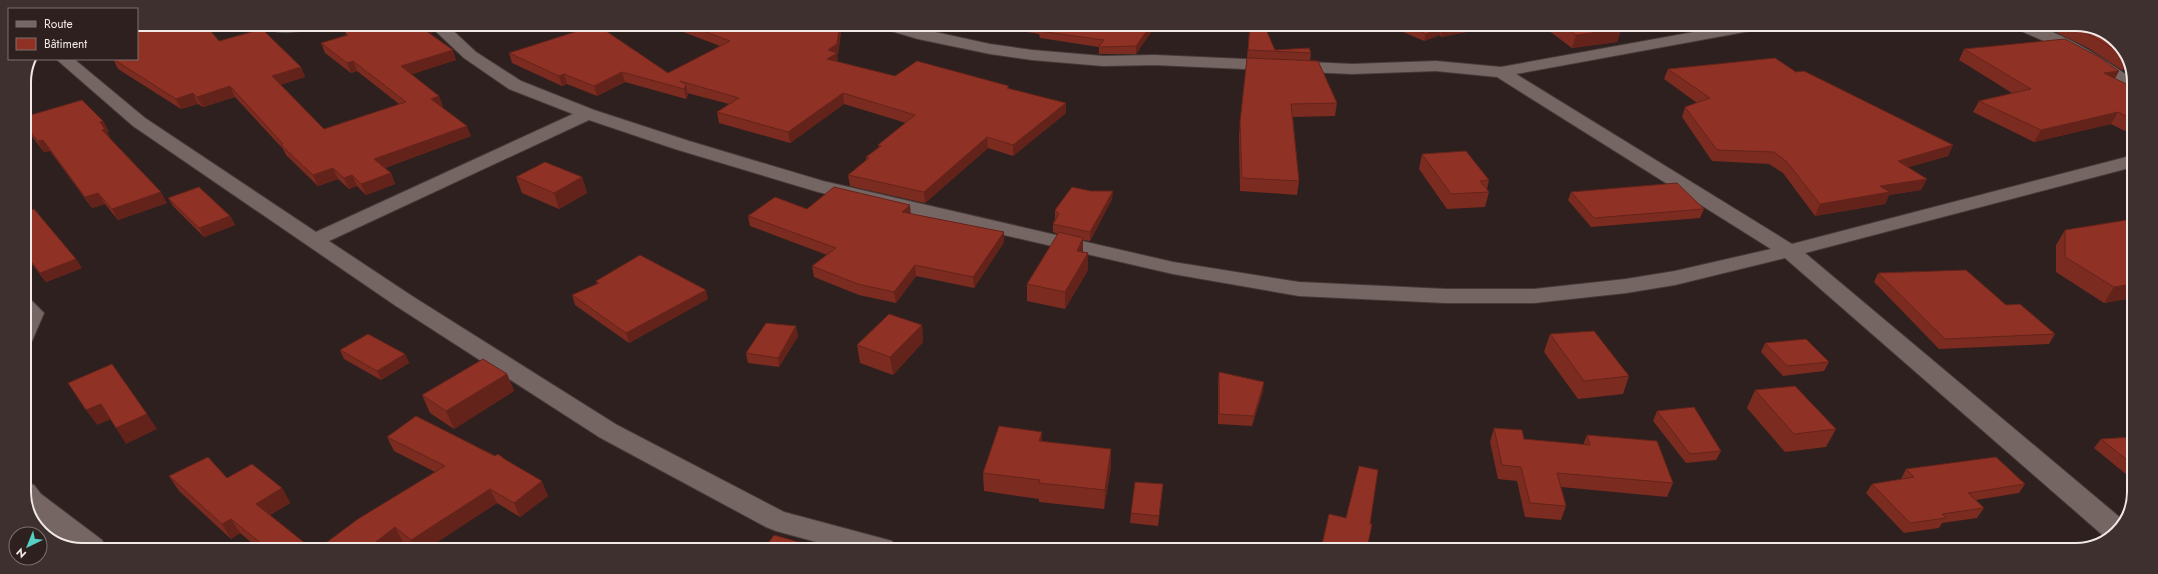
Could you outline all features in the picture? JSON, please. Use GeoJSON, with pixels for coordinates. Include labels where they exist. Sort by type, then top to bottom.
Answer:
{"type":"FeatureCollection","features":[{"type":"Feature","properties":{"kind":"street"},"geometry":{"type":"LineString","coordinates":[[443,31],[470,56],[515,85],[588,114],[818,186],[1173,268],[1299,289],[1446,296],[1534,296],[1626,286],[1675,278],[1789,251],[2127,164]]}},
{"type":"Feature","properties":{"kind":"street"},"geometry":{"type":"LineString","coordinates":[[907,31],[990,49],[1032,55],[1103,61],[1155,60],[1352,69],[1436,66],[1501,72],[1723,31]]}},
{"type":"Feature","properties":{"kind":"street"},"geometry":{"type":"LineString","coordinates":[[2033,31],[2072,48],[2100,64],[2127,83]]}},
{"type":"Feature","properties":{"kind":"street"},"geometry":{"type":"LineString","coordinates":[[65,60],[139,122],[404,301],[608,431],[776,520],[860,543]]}},
{"type":"Feature","properties":{"kind":"street"},"geometry":{"type":"LineString","coordinates":[[1501,72],[1789,251],[2113,527]]}},
{"type":"Feature","properties":{"kind":"street"},"geometry":{"type":"LineString","coordinates":[[315,240],[588,114]]}},
{"type":"Feature","properties":{"kind":"street"},"geometry":{"type":"LineString","coordinates":[[32,501],[86,543]]}},
{"type":"Feature","properties":{"kind":"building"},"geometry":{"type":"Polygon","coordinates":[[[138,31],[211,31],[219,41],[255,31],[264,31],[301,67],[272,76],[324,129],[406,102],[353,61],[347,63],[321,43],[348,35],[345,32],[348,31],[426,31],[453,50],[401,66],[439,96],[431,99],[467,126],[374,159],[391,173],[361,184],[352,175],[344,178],[333,168],[313,175],[281,145],[283,144],[230,86],[197,97],[193,93],[176,99],[115,60],[138,60],[138,31]]]}},
{"type":"Feature","properties":{"kind":"building"},"geometry":{"type":"Polygon","coordinates":[[[578,31],[606,31],[668,73],[730,41],[703,31],[839,31],[837,44],[828,50],[837,53],[827,59],[895,76],[917,61],[1009,86],[1007,88],[1066,103],[1013,145],[987,137],[924,192],[848,175],[869,158],[866,157],[881,146],[878,145],[915,115],[843,93],[788,132],[717,112],[739,98],[680,81],[686,85],[684,89],[622,72],[594,86],[564,74],[559,76],[509,53],[578,31]]]}},
{"type":"Feature","properties":{"kind":"building"},"geometry":{"type":"Polygon","coordinates":[[[1039,31],[1147,31],[1136,46],[1099,46],[1104,40],[1039,31]]]}},
{"type":"Feature","properties":{"kind":"building"},"geometry":{"type":"Polygon","coordinates":[[[1250,31],[1267,31],[1275,50],[1309,48],[1311,53],[1248,50],[1250,31]]]}},
{"type":"Feature","properties":{"kind":"building"},"geometry":{"type":"Polygon","coordinates":[[[1419,31],[1432,31],[1426,34],[1419,31]]]}},
{"type":"Feature","properties":{"kind":"building"},"geometry":{"type":"Polygon","coordinates":[[[1571,31],[1606,31],[1576,35],[1571,31]]]}},
{"type":"Feature","properties":{"kind":"building"},"geometry":{"type":"Polygon","coordinates":[[[2084,32],[2101,38],[2115,50],[2084,32]]]}},
{"type":"Feature","properties":{"kind":"building"},"geometry":{"type":"Polygon","coordinates":[[[2065,39],[2099,57],[2119,71],[2104,73],[2127,84],[2127,116],[2118,112],[2041,130],[1979,101],[2031,89],[1964,49],[2065,39]]]}},
{"type":"Feature","properties":{"kind":"building"},"geometry":{"type":"Polygon","coordinates":[[[1247,58],[1318,61],[1337,103],[1291,104],[1299,181],[1242,178],[1240,122],[1247,58]]]}},
{"type":"Feature","properties":{"kind":"building"},"geometry":{"type":"Polygon","coordinates":[[[1775,58],[1796,72],[1804,71],[1953,145],[1898,161],[1927,179],[1880,186],[1890,192],[1820,204],[1787,162],[1774,152],[1717,150],[1685,107],[1710,98],[1668,69],[1775,58]]]}},
{"type":"Feature","properties":{"kind":"building"},"geometry":{"type":"Polygon","coordinates":[[[82,100],[103,121],[100,122],[105,129],[102,130],[161,192],[112,209],[98,193],[85,197],[43,140],[38,141],[31,132],[31,115],[82,100]]]}},
{"type":"Feature","properties":{"kind":"building"},"geometry":{"type":"Polygon","coordinates":[[[1466,151],[1489,180],[1480,181],[1489,192],[1451,194],[1422,154],[1466,151]]]}},
{"type":"Feature","properties":{"kind":"building"},"geometry":{"type":"Polygon","coordinates":[[[545,162],[582,177],[554,193],[516,177],[545,162]]]}},
{"type":"Feature","properties":{"kind":"building"},"geometry":{"type":"Polygon","coordinates":[[[1677,183],[1704,209],[1594,218],[1571,192],[1677,183]]]}},
{"type":"Feature","properties":{"kind":"building"},"geometry":{"type":"Polygon","coordinates":[[[199,187],[230,216],[199,228],[168,198],[199,187]]]}},
{"type":"Feature","properties":{"kind":"building"},"geometry":{"type":"Polygon","coordinates":[[[834,187],[910,205],[902,212],[1004,232],[973,277],[915,265],[894,292],[858,284],[812,266],[836,248],[748,216],[775,197],[807,209],[834,187]]]}},
{"type":"Feature","properties":{"kind":"building"},"geometry":{"type":"Polygon","coordinates":[[[1072,187],[1091,191],[1113,191],[1090,232],[1053,224],[1059,214],[1055,210],[1072,187]]]}},
{"type":"Feature","properties":{"kind":"building"},"geometry":{"type":"Polygon","coordinates":[[[34,209],[76,259],[40,273],[31,261],[31,210],[34,209]]]}},
{"type":"Feature","properties":{"kind":"building"},"geometry":{"type":"Polygon","coordinates":[[[2127,220],[2127,285],[2114,287],[2065,257],[2065,230],[2127,220]]]}},
{"type":"Feature","properties":{"kind":"building"},"geometry":{"type":"Polygon","coordinates":[[[1059,232],[1083,238],[1077,251],[1088,253],[1065,292],[1027,284],[1059,232]]]}},
{"type":"Feature","properties":{"kind":"building"},"geometry":{"type":"Polygon","coordinates":[[[640,255],[706,290],[626,333],[572,295],[599,283],[596,281],[640,255]]]}},
{"type":"Feature","properties":{"kind":"building"},"geometry":{"type":"Polygon","coordinates":[[[1966,270],[2006,305],[2020,304],[2055,334],[1945,339],[1878,273],[1966,270]]]}},
{"type":"Feature","properties":{"kind":"building"},"geometry":{"type":"Polygon","coordinates":[[[889,314],[922,325],[890,357],[857,345],[889,314]]]}},
{"type":"Feature","properties":{"kind":"building"},"geometry":{"type":"Polygon","coordinates":[[[766,323],[796,326],[778,358],[746,353],[766,323]]]}},
{"type":"Feature","properties":{"kind":"building"},"geometry":{"type":"Polygon","coordinates":[[[1594,331],[1629,376],[1584,381],[1550,334],[1594,331]]]}},
{"type":"Feature","properties":{"kind":"building"},"geometry":{"type":"Polygon","coordinates":[[[368,334],[405,354],[377,371],[340,350],[368,334]]]}},
{"type":"Feature","properties":{"kind":"building"},"geometry":{"type":"Polygon","coordinates":[[[1806,339],[1829,362],[1787,366],[1765,343],[1806,339]]]}},
{"type":"Feature","properties":{"kind":"building"},"geometry":{"type":"Polygon","coordinates":[[[483,359],[507,374],[446,411],[422,395],[483,359]]]}},
{"type":"Feature","properties":{"kind":"building"},"geometry":{"type":"Polygon","coordinates":[[[112,364],[147,414],[116,428],[101,404],[86,410],[68,383],[112,364]]]}},
{"type":"Feature","properties":{"kind":"building"},"geometry":{"type":"Polygon","coordinates":[[[1219,372],[1264,382],[1254,416],[1219,414],[1219,372]]]}},
{"type":"Feature","properties":{"kind":"building"},"geometry":{"type":"Polygon","coordinates":[[[1795,386],[1836,429],[1794,434],[1755,390],[1795,386]]]}},
{"type":"Feature","properties":{"kind":"building"},"geometry":{"type":"Polygon","coordinates":[[[1694,407],[1721,451],[1690,454],[1657,411],[1694,407]]]}},
{"type":"Feature","properties":{"kind":"building"},"geometry":{"type":"Polygon","coordinates":[[[416,416],[495,456],[498,454],[542,481],[514,503],[490,489],[411,540],[395,527],[374,543],[326,543],[358,519],[445,466],[387,437],[416,416]]]}},
{"type":"Feature","properties":{"kind":"building"},"geometry":{"type":"Polygon","coordinates":[[[999,426],[1042,432],[1039,441],[1111,449],[1105,490],[1039,483],[1040,480],[983,473],[999,426]]]}},
{"type":"Feature","properties":{"kind":"building"},"geometry":{"type":"Polygon","coordinates":[[[1494,428],[1522,430],[1524,439],[1590,445],[1587,435],[1657,441],[1673,483],[1557,473],[1566,506],[1530,503],[1521,467],[1502,465],[1494,428]]]}},
{"type":"Feature","properties":{"kind":"building"},"geometry":{"type":"Polygon","coordinates":[[[2127,437],[2127,460],[2101,439],[2127,437]]]}},
{"type":"Feature","properties":{"kind":"building"},"geometry":{"type":"Polygon","coordinates":[[[208,457],[227,478],[252,464],[282,488],[256,504],[305,543],[261,543],[231,519],[222,524],[169,476],[208,457]]]}},
{"type":"Feature","properties":{"kind":"building"},"geometry":{"type":"Polygon","coordinates":[[[1996,457],[2025,484],[1968,493],[1984,508],[1942,514],[1946,518],[1910,523],[1872,484],[1914,477],[1906,469],[1996,457]]]}},
{"type":"Feature","properties":{"kind":"building"},"geometry":{"type":"Polygon","coordinates":[[[1359,466],[1378,470],[1370,524],[1372,524],[1368,543],[1322,543],[1329,514],[1346,518],[1359,466]]]}},
{"type":"Feature","properties":{"kind":"building"},"geometry":{"type":"Polygon","coordinates":[[[1135,482],[1163,484],[1159,516],[1131,513],[1135,482]]]}},
{"type":"Feature","properties":{"kind":"building"},"geometry":{"type":"Polygon","coordinates":[[[774,535],[802,543],[768,543],[774,535]]]}}]}
